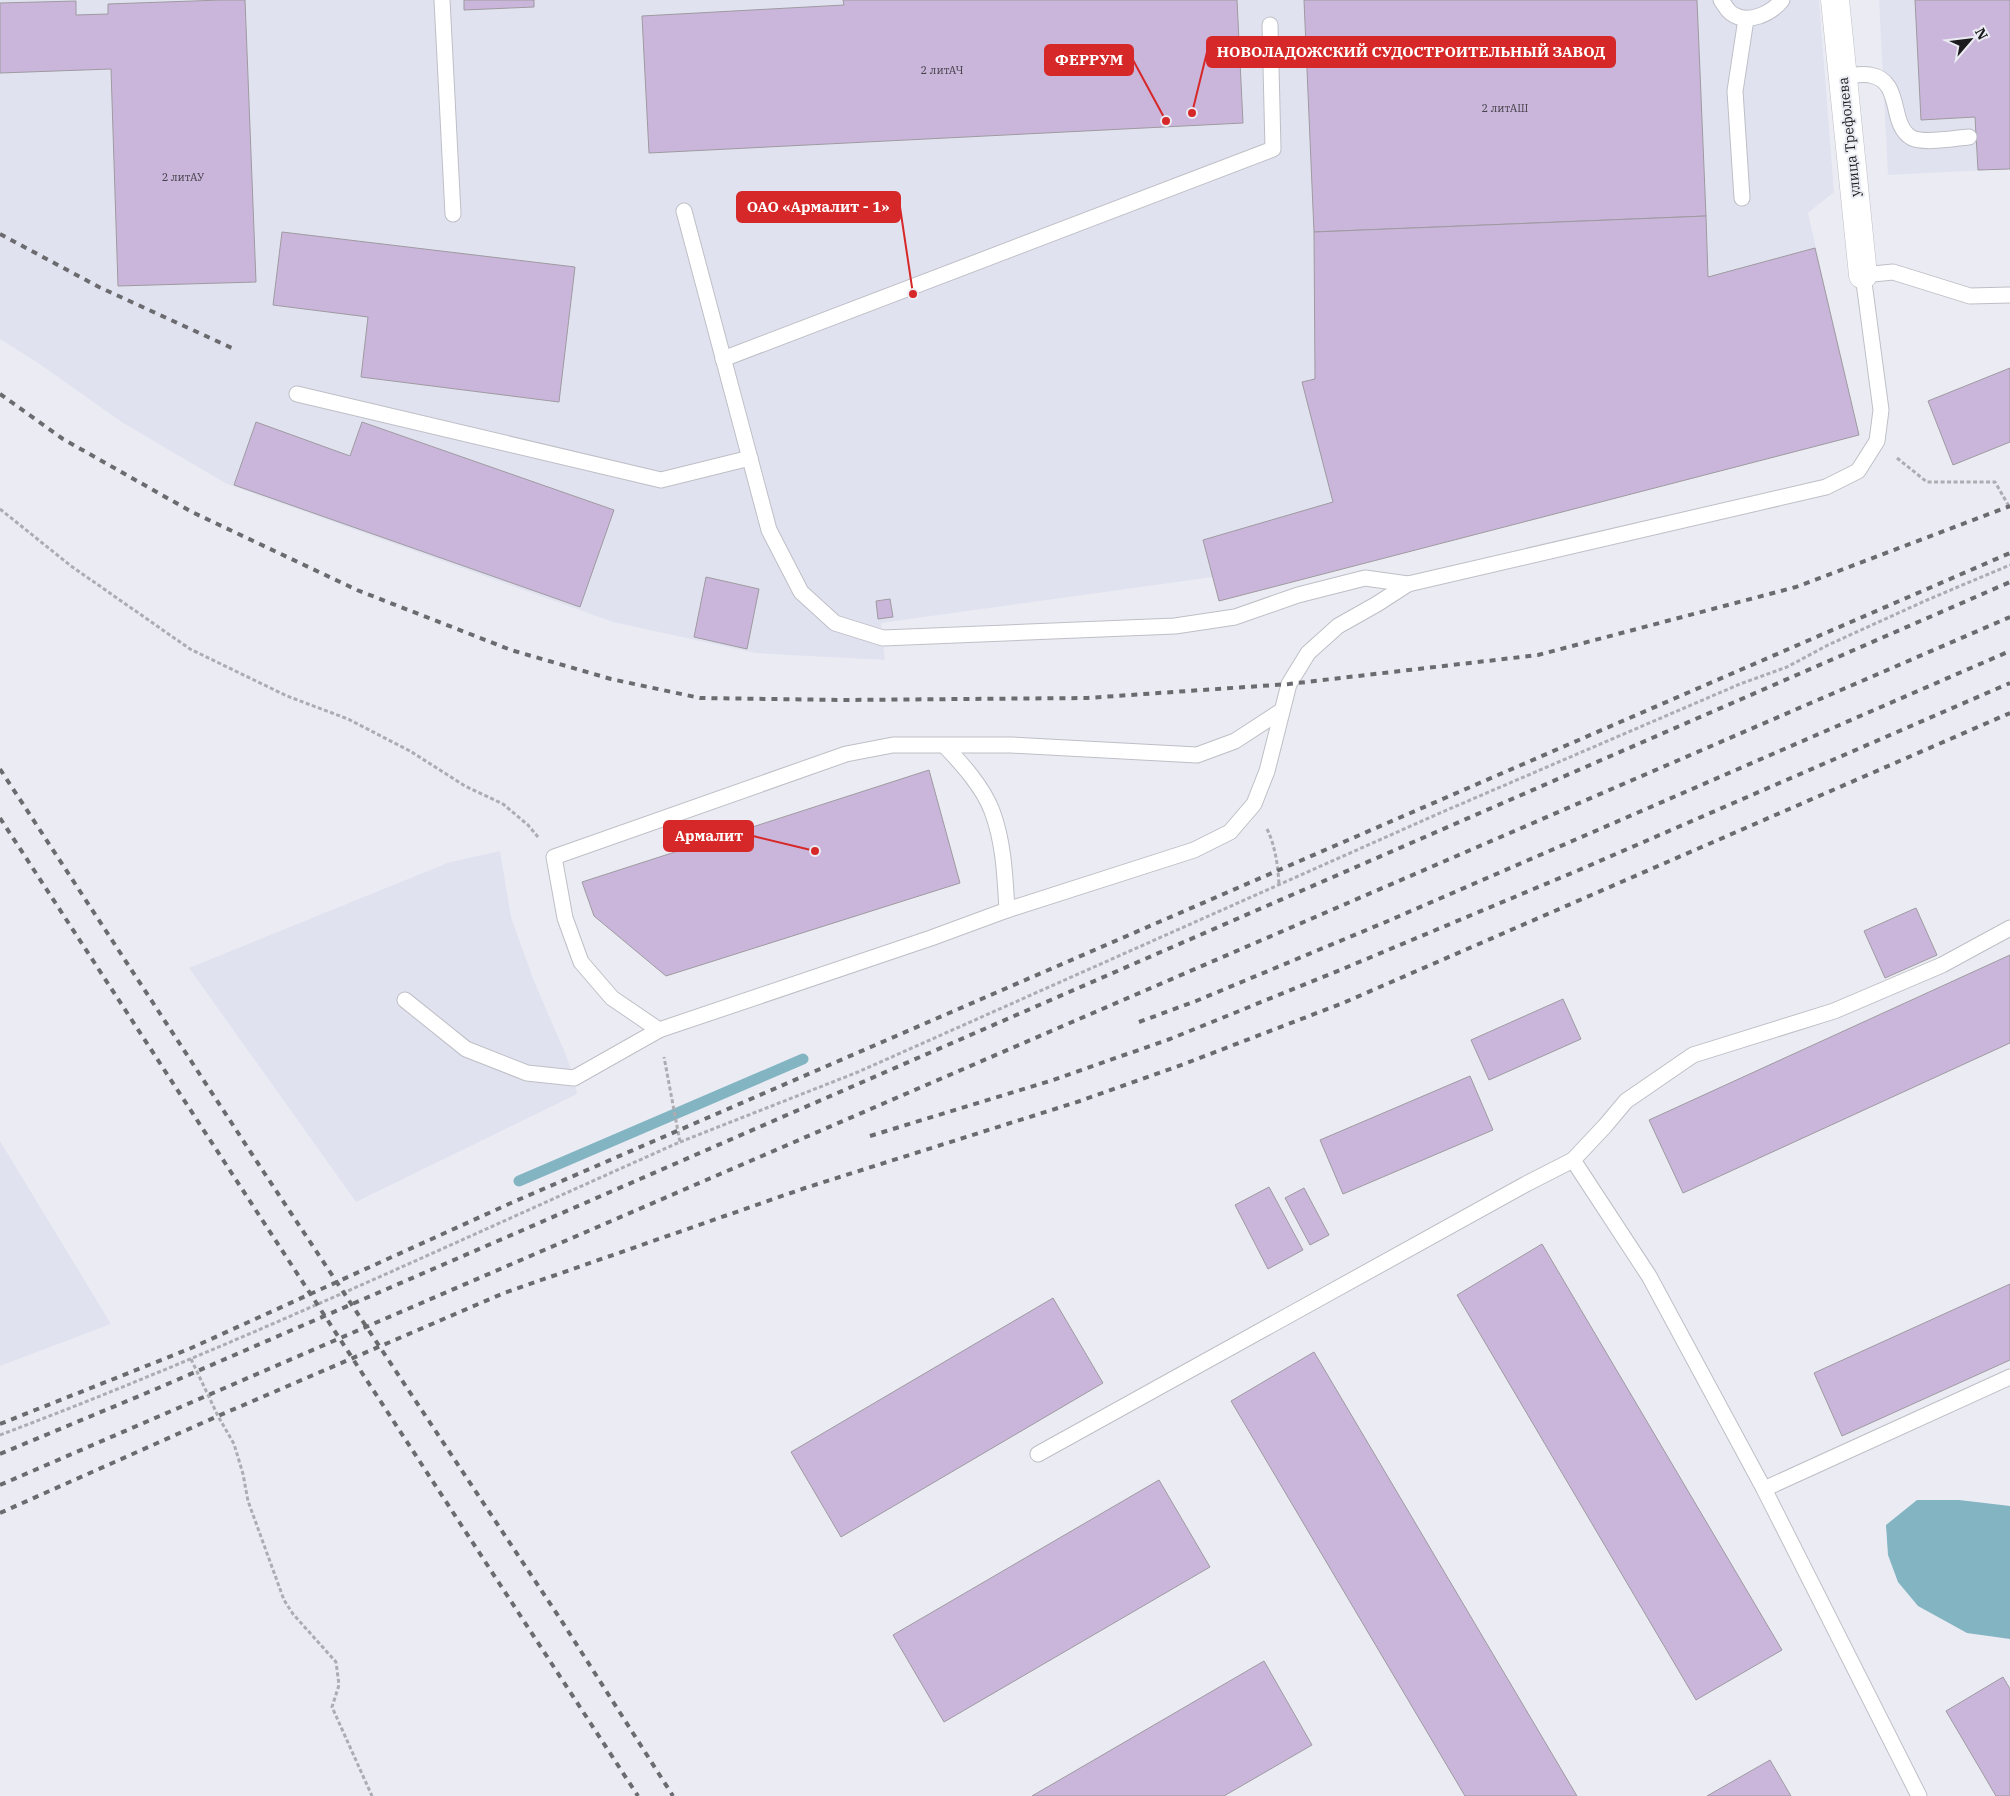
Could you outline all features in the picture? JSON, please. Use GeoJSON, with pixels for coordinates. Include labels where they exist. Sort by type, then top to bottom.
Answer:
{"type":"FeatureCollection","features":[{"type":"Feature","properties":{"kind":"street","name":"улица Трефолева"},"geometry":{"type":"LineString","coordinates":[[1835,0],[1863,275]]}},
{"type":"Feature","properties":{"kind":"lane"},"geometry":{"type":"LineString","coordinates":[[442,0],[453,214]]}},
{"type":"Feature","properties":{"kind":"lane"},"geometry":{"type":"LineString","coordinates":[[1722,0],[1730,13],[1746,19],[1762,15],[1778,5],[1782,0]]}},
{"type":"Feature","properties":{"kind":"lane"},"geometry":{"type":"LineString","coordinates":[[1742,198],[1735,91],[1746,19]]}},
{"type":"Feature","properties":{"kind":"lane"},"geometry":{"type":"LineString","coordinates":[[724,359],[1273,149],[1270,24]]}},
{"type":"Feature","properties":{"kind":"lane"},"geometry":{"type":"LineString","coordinates":[[1843,76],[1869,75],[1882,80],[1892,92],[1902,127],[1912,138],[1925,140],[1969,137]]}},
{"type":"Feature","properties":{"kind":"lane"},"geometry":{"type":"LineString","coordinates":[[684,211],[769,530],[801,592],[836,623],[883,638],[1175,626],[1235,617],[1298,595],[1365,578],[1408,584]]}},
{"type":"Feature","properties":{"kind":"lane"},"geometry":{"type":"LineString","coordinates":[[405,1000],[466,1049],[527,1074],[574,1078],[659,1030],[922,941],[1007,910],[1194,850],[1230,832],[1254,804],[1267,771],[1289,684],[1308,653],[1338,626],[1408,584],[1826,487],[1858,471],[1876,442],[1881,410],[1863,275],[1893,272],[1970,296],[2010,295]]}},
{"type":"Feature","properties":{"kind":"lane"},"geometry":{"type":"LineString","coordinates":[[297,394],[661,480],[750,458]]}},
{"type":"Feature","properties":{"kind":"lane"},"geometry":{"type":"LineString","coordinates":[[659,1030],[612,998],[581,962],[565,918],[554,857],[846,754],[893,745],[1011,745],[1197,756],[1235,741],[1281,711]]}},
{"type":"Feature","properties":{"kind":"lane"},"geometry":{"type":"LineString","coordinates":[[945,746],[968,771],[992,810],[1003,854],[1007,910]]}},
{"type":"Feature","properties":{"kind":"lane"},"geometry":{"type":"LineString","coordinates":[[1038,1454],[1526,1184],[1573,1160],[1626,1101],[1693,1055],[1834,1011],[1942,965],[2010,928]]}},
{"type":"Feature","properties":{"kind":"lane"},"geometry":{"type":"LineString","coordinates":[[1573,1160],[1649,1276],[1764,1489],[1919,1796]]}},
{"type":"Feature","properties":{"kind":"lane"},"geometry":{"type":"LineString","coordinates":[[1764,1489],[2010,1377]]}},
{"type":"Feature","properties":{"kind":"path"},"geometry":{"type":"LineString","coordinates":[[1876,442],[1928,482],[1994,482],[2010,508]]}},
{"type":"Feature","properties":{"kind":"path"},"geometry":{"type":"LineString","coordinates":[[0,509],[71,566],[190,649],[287,696],[348,719],[410,751],[465,786],[503,804],[528,825],[554,857]]}},
{"type":"Feature","properties":{"kind":"path"},"geometry":{"type":"LineString","coordinates":[[0,1435],[93,1400],[191,1359],[680,1142],[858,1072],[1280,884],[1731,688],[1787,667],[1828,645],[1900,612],[2010,565]]}},
{"type":"Feature","properties":{"kind":"path"},"geometry":{"type":"LineString","coordinates":[[1254,804],[1271,837],[1279,870],[1280,884]]}},
{"type":"Feature","properties":{"kind":"path"},"geometry":{"type":"LineString","coordinates":[[659,1030],[680,1142]]}},
{"type":"Feature","properties":{"kind":"path"},"geometry":{"type":"LineString","coordinates":[[191,1359],[218,1416],[234,1444],[243,1474],[248,1501],[284,1600],[293,1614],[336,1662],[339,1685],[332,1707],[372,1796]]}},
{"type":"Feature","properties":{"kind":"shaded area"},"geometry":{"type":"Polygon","coordinates":[[[0,0],[1819,0],[1834,192],[1808,213],[1859,435],[1213,577],[881,623],[885,660],[755,653],[613,622],[227,484],[123,423],[38,363],[0,339],[0,0]]]}},
{"type":"Feature","properties":{"kind":"shaded area"},"geometry":{"type":"Polygon","coordinates":[[[1879,0],[2010,0],[2010,169],[1888,175],[1879,0]]]}},
{"type":"Feature","properties":{"kind":"shaded area"},"geometry":{"type":"Polygon","coordinates":[[[500,851],[511,917],[534,981],[566,1055],[577,1094],[356,1202],[189,968],[450,862],[500,851]]]}},
{"type":"Feature","properties":{"kind":"shaded area"},"geometry":{"type":"Polygon","coordinates":[[[0,1141],[111,1324],[0,1366],[0,1141]]]}},
{"type":"Feature","properties":{"kind":"water"},"geometry":{"type":"Polygon","coordinates":[[[1917,1500],[1959,1500],[2010,1506],[2010,1639],[1967,1633],[1918,1606],[1898,1582],[1888,1555],[1886,1525],[1917,1500]]]}},
{"type":"Feature","properties":{"kind":"building"},"geometry":{"type":"Polygon","coordinates":[[[245,0],[256,282],[118,286],[111,69],[0,73],[0,3],[76,1],[76,15],[108,14],[108,4],[245,0]]]}},
{"type":"Feature","properties":{"kind":"building"},"geometry":{"type":"Polygon","coordinates":[[[464,0],[534,0],[534,7],[464,10],[464,0]]]}},
{"type":"Feature","properties":{"kind":"building"},"geometry":{"type":"Polygon","coordinates":[[[843,0],[1237,0],[1243,123],[649,153],[642,16],[844,5],[843,0]]]}},
{"type":"Feature","properties":{"kind":"building"},"geometry":{"type":"Polygon","coordinates":[[[1304,0],[1697,0],[1706,216],[1314,232],[1304,0]]]}},
{"type":"Feature","properties":{"kind":"building"},"geometry":{"type":"Polygon","coordinates":[[[1915,0],[2010,0],[2010,169],[1978,170],[1975,117],[1921,120],[1915,0]]]}},
{"type":"Feature","properties":{"kind":"building"},"geometry":{"type":"Polygon","coordinates":[[[1706,216],[1708,277],[1815,248],[1859,435],[1219,601],[1203,540],[1333,502],[1302,382],[1315,379],[1314,232],[1706,216]]]}},
{"type":"Feature","properties":{"kind":"building"},"geometry":{"type":"Polygon","coordinates":[[[282,232],[575,267],[559,402],[361,377],[368,317],[273,305],[282,232]]]}},
{"type":"Feature","properties":{"kind":"building"},"geometry":{"type":"Polygon","coordinates":[[[2010,368],[2010,442],[1953,465],[1928,401],[2010,368]]]}},
{"type":"Feature","properties":{"kind":"building"},"geometry":{"type":"Polygon","coordinates":[[[256,422],[350,456],[362,422],[614,510],[580,607],[234,485],[256,422]]]}},
{"type":"Feature","properties":{"kind":"building"},"geometry":{"type":"Polygon","coordinates":[[[706,577],[759,589],[747,649],[694,637],[706,577]]]}},
{"type":"Feature","properties":{"kind":"building"},"geometry":{"type":"Polygon","coordinates":[[[890,599],[893,617],[878,619],[876,601],[890,599]]]}},
{"type":"Feature","properties":{"kind":"building"},"geometry":{"type":"Polygon","coordinates":[[[929,770],[960,883],[666,976],[594,916],[582,882],[929,770]]]}},
{"type":"Feature","properties":{"kind":"building"},"geometry":{"type":"Polygon","coordinates":[[[1916,908],[1937,955],[1885,978],[1864,931],[1916,908]]]}},
{"type":"Feature","properties":{"kind":"building"},"geometry":{"type":"Polygon","coordinates":[[[2010,955],[2010,1043],[1683,1193],[1649,1120],[2010,955]]]}},
{"type":"Feature","properties":{"kind":"building"},"geometry":{"type":"Polygon","coordinates":[[[1563,999],[1581,1039],[1489,1080],[1471,1040],[1563,999]]]}},
{"type":"Feature","properties":{"kind":"building"},"geometry":{"type":"Polygon","coordinates":[[[1470,1076],[1493,1130],[1343,1194],[1320,1140],[1470,1076]]]}},
{"type":"Feature","properties":{"kind":"building"},"geometry":{"type":"Polygon","coordinates":[[[1269,1187],[1303,1250],[1268,1269],[1235,1205],[1269,1187]]]}},
{"type":"Feature","properties":{"kind":"building"},"geometry":{"type":"Polygon","coordinates":[[[1304,1188],[1329,1235],[1310,1245],[1285,1198],[1304,1188]]]}},
{"type":"Feature","properties":{"kind":"building"},"geometry":{"type":"Polygon","coordinates":[[[1542,1244],[1782,1650],[1696,1700],[1457,1295],[1542,1244]]]}},
{"type":"Feature","properties":{"kind":"building"},"geometry":{"type":"Polygon","coordinates":[[[2010,1284],[2010,1360],[1842,1436],[1814,1373],[2010,1284]]]}},
{"type":"Feature","properties":{"kind":"building"},"geometry":{"type":"Polygon","coordinates":[[[1053,1298],[1103,1383],[841,1537],[791,1452],[1053,1298]]]}},
{"type":"Feature","properties":{"kind":"building"},"geometry":{"type":"Polygon","coordinates":[[[1314,1352],[1577,1796],[1465,1796],[1231,1401],[1314,1352]]]}},
{"type":"Feature","properties":{"kind":"building"},"geometry":{"type":"Polygon","coordinates":[[[1159,1480],[1210,1567],[944,1722],[893,1635],[1159,1480]]]}},
{"type":"Feature","properties":{"kind":"building"},"geometry":{"type":"Polygon","coordinates":[[[1264,1661],[1312,1745],[1224,1796],[1032,1796],[1264,1661]]]}},
{"type":"Feature","properties":{"kind":"building"},"geometry":{"type":"Polygon","coordinates":[[[2003,1677],[2010,1689],[2010,1796],[1996,1796],[1946,1711],[2003,1677]]]}},
{"type":"Feature","properties":{"kind":"building"},"geometry":{"type":"Polygon","coordinates":[[[1770,1760],[1791,1796],[1707,1796],[1770,1760]]]}},
{"type":"Feature","properties":{"kind":"waterway"},"geometry":{"type":"LineString","coordinates":[[519,1181],[803,1059]]}},
{"type":"Feature","properties":{"kind":"railway"},"geometry":{"type":"LineString","coordinates":[[0,234],[99,287],[234,349]]}},
{"type":"Feature","properties":{"kind":"railway"},"geometry":{"type":"LineString","coordinates":[[0,394],[63,439],[192,512],[357,590],[511,650],[611,679],[700,698],[841,700],[1087,698],[1289,684],[1538,655],[1796,587],[2010,506]]}},
{"type":"Feature","properties":{"kind":"railway"},"geometry":{"type":"LineString","coordinates":[[0,1424],[189,1349],[511,1203],[2010,553]]}},
{"type":"Feature","properties":{"kind":"railway"},"geometry":{"type":"LineString","coordinates":[[0,1454],[156,1389],[523,1230],[2010,582]]}},
{"type":"Feature","properties":{"kind":"railway"},"geometry":{"type":"LineString","coordinates":[[0,1485],[2010,617]]}},
{"type":"Feature","properties":{"kind":"railway"},"geometry":{"type":"LineString","coordinates":[[1139,1022],[1196,1001],[1388,921],[2010,651]]}},
{"type":"Feature","properties":{"kind":"railway"},"geometry":{"type":"LineString","coordinates":[[870,1136],[1053,1080],[1170,1039],[1579,870],[2010,683]]}},
{"type":"Feature","properties":{"kind":"railway"},"geometry":{"type":"LineString","coordinates":[[0,1513],[218,1416],[504,1293],[805,1188],[1080,1101],[1184,1064],[1343,1003],[2010,713]]}},
{"type":"Feature","properties":{"kind":"railway"},"geometry":{"type":"LineString","coordinates":[[0,769],[263,1171],[561,1620],[673,1796]]}},
{"type":"Feature","properties":{"kind":"railway"},"geometry":{"type":"LineString","coordinates":[[0,818],[638,1796]]}},
{"type":"Feature","properties":{"kind":"place","name":"НОВОЛАДОЖСКИЙ СУДОСТРОИТЕЛЬНЫЙ ЗАВОД"},"geometry":{"type":"Point","coordinates":[1192,113]}},
{"type":"Feature","properties":{"kind":"place","name":"ФЕРРУМ"},"geometry":{"type":"Point","coordinates":[1166,121]}},
{"type":"Feature","properties":{"kind":"place","name":"ОАО «Армалит - 1»"},"geometry":{"type":"Point","coordinates":[913,294]}},
{"type":"Feature","properties":{"kind":"place","name":"Армалит"},"geometry":{"type":"Point","coordinates":[815,851]}}]}
